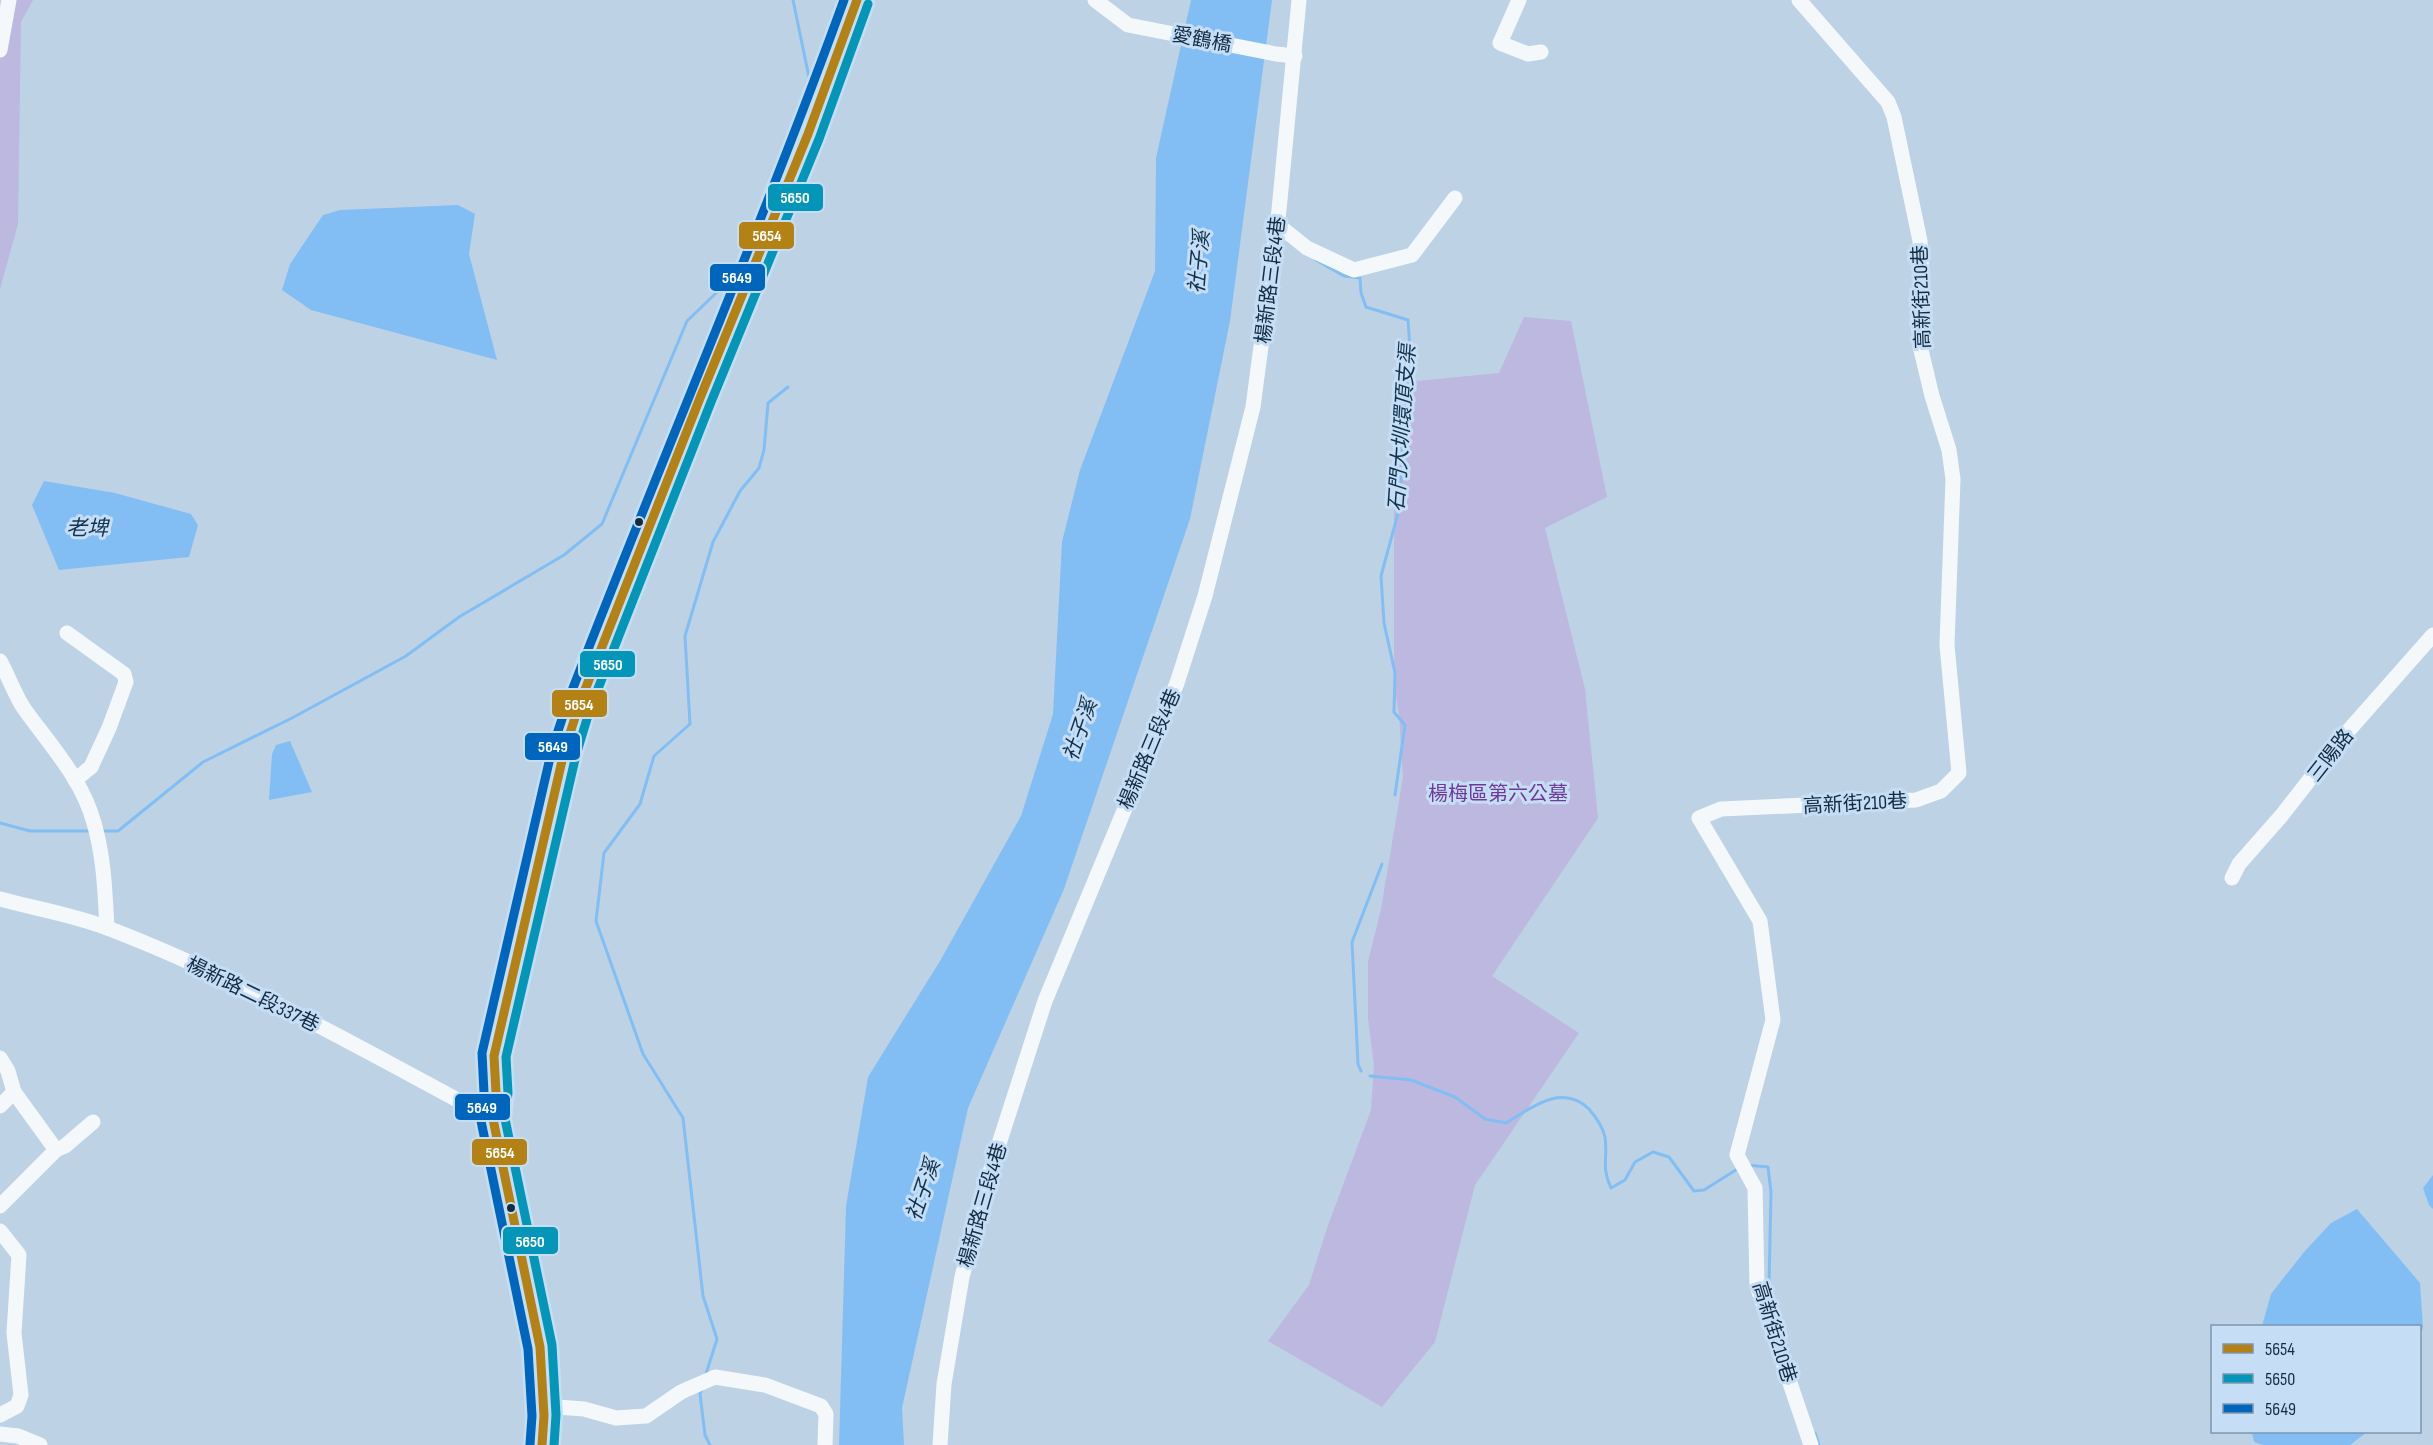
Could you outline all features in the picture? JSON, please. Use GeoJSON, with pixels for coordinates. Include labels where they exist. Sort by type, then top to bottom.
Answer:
{"type":"FeatureCollection","features":[{"type":"Feature","properties":{"kind":"main road"},"geometry":{"type":"LineString","coordinates":[[542,1445],[544,1406],[542,1364],[536,1321],[509,1205],[493,1119],[496,1093],[494,1056],[564,752],[579,705],[700,398],[808,135],[857,0]]}},
{"type":"Feature","properties":{"kind":"street"},"geometry":{"type":"LineString","coordinates":[[0,50],[9,0]]}},
{"type":"Feature","properties":{"kind":"street","name":"愛鶴橋"},"geometry":{"type":"LineString","coordinates":[[1095,0],[1128,25],[1295,56]]}},
{"type":"Feature","properties":{"kind":"street","name":"楊新路三段4巷"},"geometry":{"type":"LineString","coordinates":[[940,1445],[944,1384],[962,1277],[987,1181],[1045,1001],[1123,811],[1149,756],[1177,683],[1205,596],[1253,407],[1277,225],[1299,0]]}},
{"type":"Feature","properties":{"kind":"street"},"geometry":{"type":"LineString","coordinates":[[1519,0],[1500,43],[1528,54],[1541,52]]}},
{"type":"Feature","properties":{"kind":"street","name":"高新街210巷"},"geometry":{"type":"LineString","coordinates":[[1799,0],[1888,102],[1894,117],[1920,241],[1922,275],[1918,321],[1921,350],[1932,396],[1949,450],[1953,479],[1947,645],[1959,773],[1941,791],[1917,800],[1721,809],[1699,818],[1760,921],[1773,1020],[1737,1155],[1755,1188],[1757,1286],[1811,1445]]}},
{"type":"Feature","properties":{"kind":"street"},"geometry":{"type":"LineString","coordinates":[[1277,225],[1307,248],[1354,270],[1412,255],[1455,198]]}},
{"type":"Feature","properties":{"kind":"street"},"geometry":{"type":"LineString","coordinates":[[67,633],[124,674],[126,682],[109,729],[91,767],[75,780]]}},
{"type":"Feature","properties":{"kind":"street","name":"三陽路"},"geometry":{"type":"LineString","coordinates":[[2232,878],[2238,864],[2283,815],[2342,738],[2433,635]]}},
{"type":"Feature","properties":{"kind":"street"},"geometry":{"type":"LineString","coordinates":[[0,661],[23,709],[50,741],[75,780],[94,821],[103,860],[107,928]]}},
{"type":"Feature","properties":{"kind":"street","name":"楊新路二段337巷"},"geometry":{"type":"LineString","coordinates":[[0,899],[107,928],[183,959],[257,994],[493,1119]]}},
{"type":"Feature","properties":{"kind":"street"},"geometry":{"type":"LineString","coordinates":[[0,1058],[8,1071],[14,1092],[56,1150]]}},
{"type":"Feature","properties":{"kind":"street"},"geometry":{"type":"LineString","coordinates":[[0,1106],[14,1092]]}},
{"type":"Feature","properties":{"kind":"street"},"geometry":{"type":"LineString","coordinates":[[0,1206],[56,1150],[65,1146],[93,1122]]}},
{"type":"Feature","properties":{"kind":"street"},"geometry":{"type":"LineString","coordinates":[[0,1231],[19,1255],[14,1333],[21,1395],[17,1406],[0,1415]]}},
{"type":"Feature","properties":{"kind":"street"},"geometry":{"type":"LineString","coordinates":[[544,1406],[584,1409],[616,1418],[646,1416],[681,1392],[715,1377],[765,1385],[821,1406],[826,1414],[825,1445]]}},
{"type":"Feature","properties":{"kind":"street"},"geometry":{"type":"LineString","coordinates":[[0,1434],[18,1436],[40,1445]]}},
{"type":"Feature","properties":{"kind":"green space"},"geometry":{"type":"Polygon","coordinates":[[[6,0],[33,0],[21,22],[18,224],[0,289],[0,8],[6,0]]]}},
{"type":"Feature","properties":{"kind":"green space","name":"楊梅區第六公墓"},"geometry":{"type":"Polygon","coordinates":[[[1524,317],[1571,321],[1607,497],[1545,528],[1585,689],[1598,818],[1492,976],[1579,1033],[1475,1185],[1435,1342],[1382,1407],[1268,1341],[1309,1285],[1327,1228],[1371,1110],[1374,1066],[1368,1018],[1368,962],[1381,909],[1403,777],[1399,714],[1394,684],[1394,512],[1406,382],[1499,373],[1524,317]]]}},
{"type":"Feature","properties":{"kind":"water"},"geometry":{"type":"Polygon","coordinates":[[[1191,0],[1272,0],[1230,321],[1190,519],[1064,889],[968,1108],[902,1408],[904,1445],[839,1445],[846,1206],[868,1077],[940,961],[1021,816],[1053,714],[1062,542],[1080,470],[1155,271],[1156,158],[1191,0]]]}},
{"type":"Feature","properties":{"kind":"water"},"geometry":{"type":"Polygon","coordinates":[[[458,205],[475,214],[469,254],[497,360],[311,310],[282,290],[290,264],[323,215],[340,210],[458,205]]]}},
{"type":"Feature","properties":{"kind":"water","name":"老埤"},"geometry":{"type":"Polygon","coordinates":[[[44,481],[115,493],[191,514],[198,525],[189,557],[59,570],[32,505],[44,481]]]}},
{"type":"Feature","properties":{"kind":"water"},"geometry":{"type":"Polygon","coordinates":[[[290,741],[312,792],[269,800],[272,754],[276,745],[290,741]]]}},
{"type":"Feature","properties":{"kind":"water"},"geometry":{"type":"Polygon","coordinates":[[[2433,1175],[2433,1209],[2429,1205],[2423,1188],[2433,1175]]]}},
{"type":"Feature","properties":{"kind":"water"},"geometry":{"type":"Polygon","coordinates":[[[2357,1209],[2420,1283],[2423,1328],[2421,1332],[2421,1325],[2262,1325],[2271,1294],[2304,1252],[2331,1223],[2357,1209]]]}},
{"type":"Feature","properties":{"kind":"water"},"geometry":{"type":"Polygon","coordinates":[[[2252,1433],[2366,1433],[2350,1445],[2264,1445],[2254,1442],[2252,1433]]]}},
{"type":"Feature","properties":{"kind":"waterway"},"geometry":{"type":"LineString","coordinates":[[100,831],[118,831],[203,762],[292,718],[406,656],[459,617],[564,555],[602,524],[687,321],[738,272],[811,87],[793,0]]}},
{"type":"Feature","properties":{"kind":"waterway","name":"石門大圳環頂支渠"},"geometry":{"type":"LineString","coordinates":[[1316,260],[1344,276],[1360,278],[1361,293],[1366,307],[1408,320],[1410,349],[1403,428],[1400,506],[1381,576],[1384,623],[1395,673],[1394,712],[1405,725],[1395,795]]}},
{"type":"Feature","properties":{"kind":"waterway","name":"社子溪"},"geometry":{"type":"LineString","coordinates":[[705,1377],[717,1339],[703,1296],[683,1118],[643,1054],[596,921],[604,853],[640,804],[654,756],[690,724],[685,636],[713,542],[740,491],[759,468],[764,450],[768,403],[788,387]]}},
{"type":"Feature","properties":{"kind":"waterway"},"geometry":{"type":"LineString","coordinates":[[0,823],[30,831],[90,831]]}},
{"type":"Feature","properties":{"kind":"waterway","name":"石門大圳環頂支渠"},"geometry":{"type":"LineString","coordinates":[[1361,1071],[1358,1064],[1352,942],[1382,864]]}},
{"type":"Feature","properties":{"kind":"waterway","name":"石門大圳環頂支渠"},"geometry":{"type":"LineString","coordinates":[[1370,1076],[1411,1080],[1455,1097],[1485,1119],[1506,1123],[1547,1100],[1568,1098],[1579,1101],[1589,1109],[1604,1134],[1605,1168],[1611,1188],[1625,1180],[1635,1162],[1653,1152],[1669,1157],[1694,1191],[1704,1190],[1739,1168]]}},
{"type":"Feature","properties":{"kind":"waterway","name":"石門大圳環頂支渠"},"geometry":{"type":"LineString","coordinates":[[1747,1165],[1768,1167],[1771,1192],[1769,1287],[1796,1378]]}},
{"type":"Feature","properties":{"kind":"waterway","name":"社子溪"},"geometry":{"type":"LineString","coordinates":[[702,1389],[700,1394],[705,1435],[710,1445]]}},
{"type":"Feature","properties":{"kind":"waterway","name":"石門大圳環頂支渠"},"geometry":{"type":"LineString","coordinates":[[1815,1433],[1819,1445]]}},
{"type":"Feature","properties":{"kind":"transit line","name":"5649"},"geometry":{"type":"LineString","coordinates":[[530,1444],[532,1416],[528,1349],[481,1121],[484,1093],[482,1053],[552,749],[568,701],[743,264],[844,0]]}},
{"type":"Feature","properties":{"kind":"transit line","name":"5654"},"geometry":{"type":"LineString","coordinates":[[542,1445],[544,1416],[540,1347],[493,1119],[496,1093],[494,1056],[564,752],[579,705],[700,398],[808,134],[857,0]]}},
{"type":"Feature","properties":{"kind":"transit line","name":"5650"},"geometry":{"type":"LineString","coordinates":[[554,1445],[556,1415],[552,1345],[505,1119],[508,1093],[506,1057],[576,755],[590,709],[711,402],[819,139],[868,4]]}}]}
